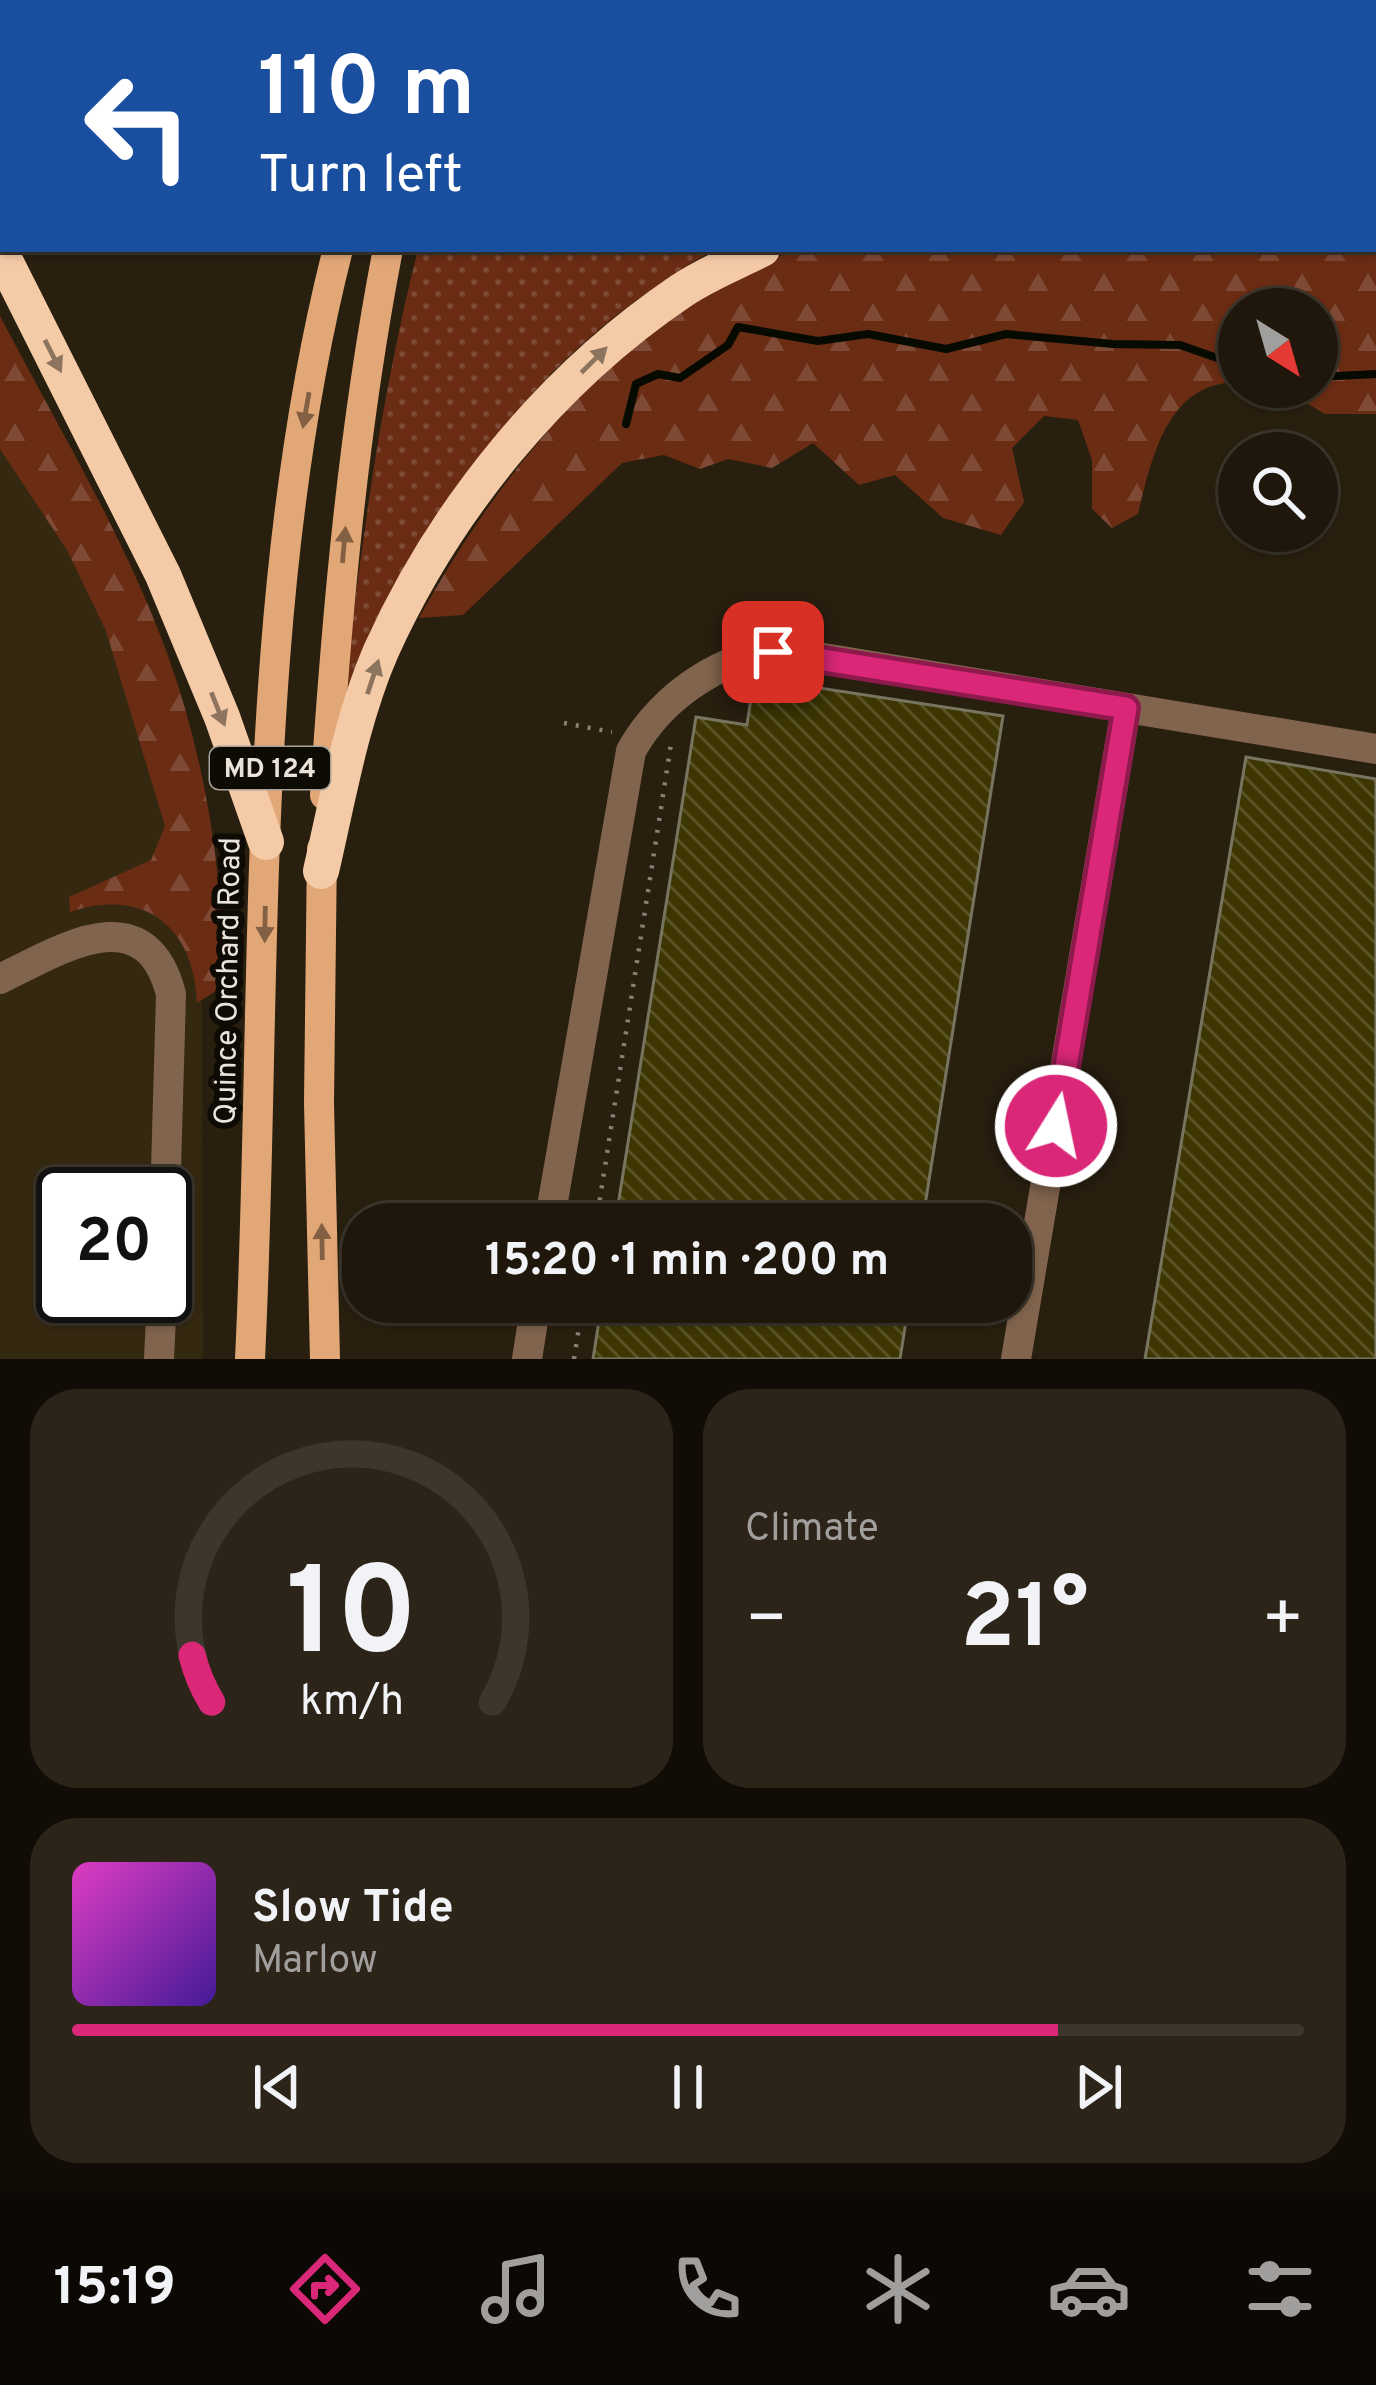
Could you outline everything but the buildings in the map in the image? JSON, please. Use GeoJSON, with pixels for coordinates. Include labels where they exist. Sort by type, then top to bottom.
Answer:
{"type":"FeatureCollection","features":[{"type":"Feature","properties":{"kind":"highway"},"geometry":{"type":"LineString","coordinates":[[1,252],[163,575],[222,717],[266,842]]}},
{"type":"Feature","properties":{"kind":"highway"},"geometry":{"type":"LineString","coordinates":[[321,871],[349,750],[381,652],[455,518],[532,421],[613,341],[685,288],[756,252]]}},
{"type":"Feature","properties":{"kind":"main road","name":"Quince Orchard Road"},"geometry":{"type":"LineString","coordinates":[[250,1359],[272,709],[291,494],[337,252]]}},
{"type":"Feature","properties":{"kind":"main road","name":"MD 124"},"geometry":{"type":"LineString","coordinates":[[325,1359],[321,871],[348,502],[365,364],[387,252]]}},
{"type":"Feature","properties":{"kind":"lane"},"geometry":{"type":"LineString","coordinates":[[553,1203],[626,767],[638,737],[661,711],[732,662],[773,652],[1376,749]]}},
{"type":"Feature","properties":{"kind":"lane"},"geometry":{"type":"LineString","coordinates":[[1016,1359],[1126,708]]}},
{"type":"Feature","properties":{"kind":"lane"},"geometry":{"type":"LineString","coordinates":[[0,979],[71,944],[107,935],[142,946],[155,958],[166,973],[171,994],[166,1167]]}},
{"type":"Feature","properties":{"kind":"lane"},"geometry":{"type":"LineString","coordinates":[[159,1359],[160,1323]]}},
{"type":"Feature","properties":{"kind":"lane"},"geometry":{"type":"LineString","coordinates":[[527,1359],[533,1323]]}},
{"type":"Feature","properties":{"kind":"path"},"geometry":{"type":"LineString","coordinates":[[564,723],[618,733]]}},
{"type":"Feature","properties":{"kind":"path"},"geometry":{"type":"LineString","coordinates":[[599,1203],[671,743],[658,741]]}},
{"type":"Feature","properties":{"kind":"path"},"geometry":{"type":"LineString","coordinates":[[574,1359],[580,1323]]}},
{"type":"Feature","properties":{"kind":"shaded area"},"geometry":{"type":"Polygon","coordinates":[[[0,414],[102,572],[202,946],[203,1359],[0,1359],[0,414]]]}},
{"type":"Feature","properties":{"kind":"green space"},"geometry":{"type":"Polygon","coordinates":[[[417,252],[710,252],[602,327],[506,425],[348,702],[370,493],[417,252]]]}},
{"type":"Feature","properties":{"kind":"green space"},"geometry":{"type":"Polygon","coordinates":[[[790,252],[1376,252],[1376,414],[1325,414],[1315,408],[1338,408],[1338,288],[1218,288],[1218,385],[1179,409],[1157,447],[1138,514],[1112,528],[1092,509],[1092,460],[1078,420],[1044,416],[1012,448],[1024,502],[1001,535],[943,518],[895,475],[859,485],[813,443],[772,468],[728,459],[700,469],[664,455],[622,463],[463,615],[419,618],[453,559],[532,450],[576,400],[677,314],[790,252]]]}},
{"type":"Feature","properties":{"kind":"green space"},"geometry":{"type":"Polygon","coordinates":[[[0,316],[131,567],[181,694],[210,817],[223,943],[224,986],[197,1003],[186,953],[160,920],[121,905],[70,912],[69,897],[151,860],[165,826],[106,631],[67,550],[0,449],[0,316]]]}},
{"type":"Feature","properties":{"kind":"waterway"},"geometry":{"type":"LineString","coordinates":[[626,424],[636,384],[658,374],[680,378],[728,345],[738,327],[818,341],[868,334],[946,349],[1006,334],[1180,345],[1218,358]]}},
{"type":"Feature","properties":{"kind":"waterway"},"geometry":{"type":"LineString","coordinates":[[1338,376],[1376,374]]}},
{"type":"Feature","properties":{"kind":"route"},"geometry":{"type":"LineString","coordinates":[[773,652],[1126,708],[1056,1126]]}}]}
